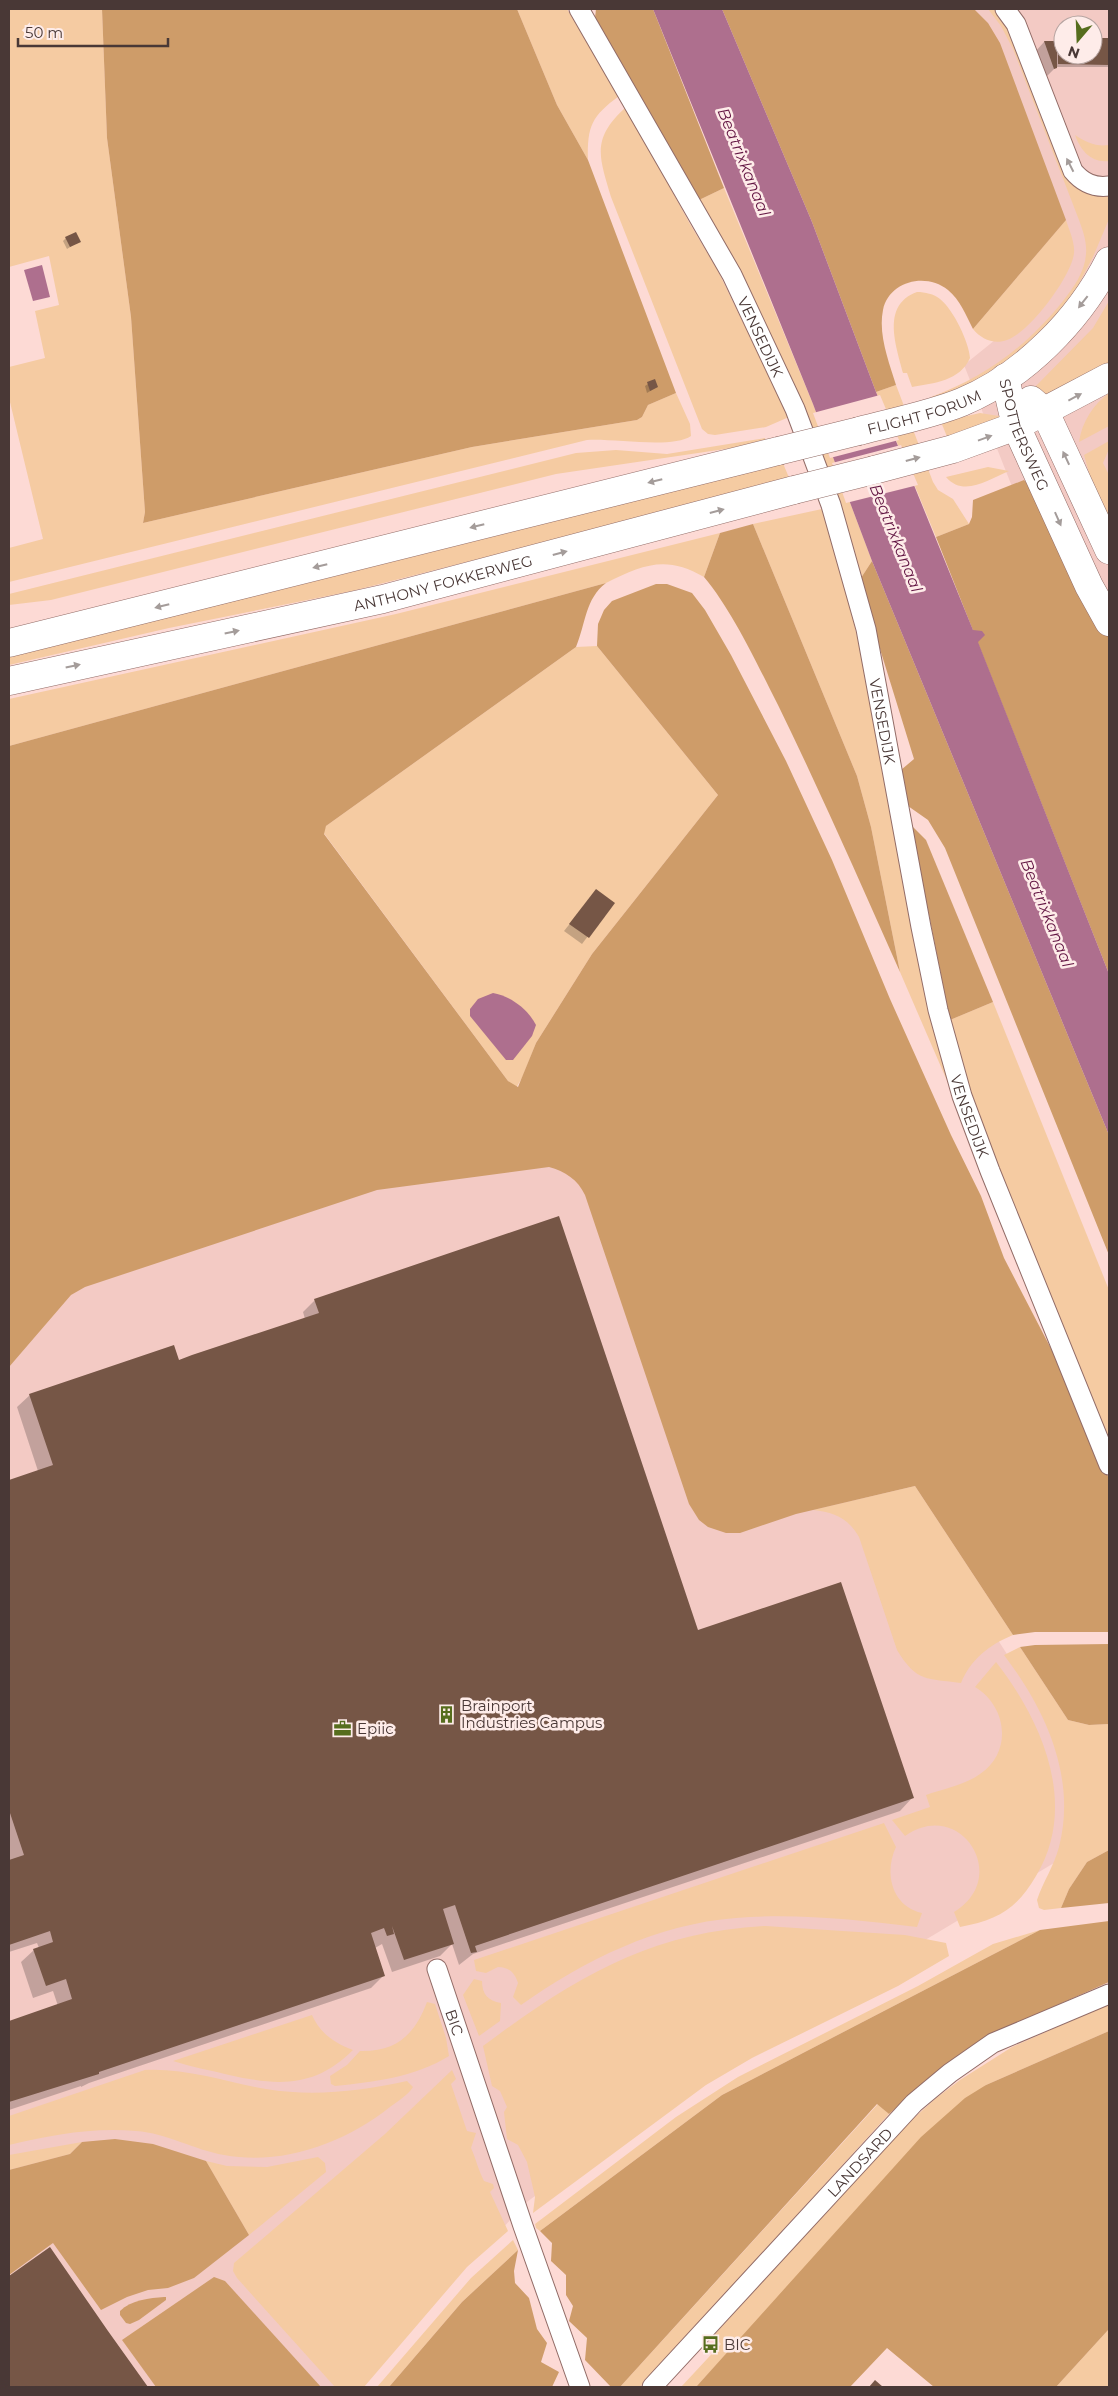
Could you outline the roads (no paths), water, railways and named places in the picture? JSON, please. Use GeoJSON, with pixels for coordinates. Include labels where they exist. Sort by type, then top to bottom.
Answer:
{"type":"FeatureCollection","features":[{"type":"Feature","properties":{"kind":"main road","name":"FLIGHT FORUM"},"geometry":{"type":"LineString","coordinates":[[9,643],[778,452],[937,410],[980,394],[1005,378],[1046,344],[1062,328],[1094,287],[1109,261]]}},
{"type":"Feature","properties":{"kind":"main road","name":"SPOTTERSWEG"},"geometry":{"type":"LineString","coordinates":[[1005,378],[1045,412],[1109,550]]}},
{"type":"Feature","properties":{"kind":"main road","name":"SPOTTERSWEG"},"geometry":{"type":"LineString","coordinates":[[1005,378],[1016,426],[1089,586],[1109,622]]}},
{"type":"Feature","properties":{"kind":"main road"},"geometry":{"type":"LineString","coordinates":[[1016,426],[1109,378]]}},
{"type":"Feature","properties":{"kind":"main road","name":"ANTHONY FOKKERWEG"},"geometry":{"type":"LineString","coordinates":[[9,681],[383,599],[953,449],[1016,426]]}},
{"type":"Feature","properties":{"kind":"street","name":"VENSEDIJK"},"geometry":{"type":"LineString","coordinates":[[579,9],[732,275],[795,409],[831,505],[866,629],[938,1010],[962,1096],[990,1171],[1109,1465]]}},
{"type":"Feature","properties":{"kind":"street"},"geometry":{"type":"LineString","coordinates":[[1005,9],[1016,24],[1073,171],[1080,180],[1093,186],[1109,186]]}},
{"type":"Feature","properties":{"kind":"street","name":"BIC"},"geometry":{"type":"LineString","coordinates":[[438,1968],[523,2226],[580,2387]]}},
{"type":"Feature","properties":{"kind":"street","name":"LANDSARD"},"geometry":{"type":"LineString","coordinates":[[652,2387],[914,2103],[950,2073],[993,2043],[1109,1994]]}},
{"type":"Feature","properties":{"kind":"water","name":"Beatrixkanaal"},"geometry":{"type":"Polygon","coordinates":[[[653,9],[722,9],[812,222],[876,392],[973,630],[982,631],[985,635],[978,642],[1109,974],[1109,1135],[872,561],[813,404],[653,9]]]}},
{"type":"Feature","properties":{"kind":"water"},"geometry":{"type":"Polygon","coordinates":[[[42,265],[50,297],[33,301],[24,270],[42,265]]]}},
{"type":"Feature","properties":{"kind":"water"},"geometry":{"type":"Polygon","coordinates":[[[493,993],[506,997],[518,1004],[533,1019],[536,1025],[532,1036],[513,1060],[506,1060],[470,1016],[470,1009],[478,999],[493,993]]]}},
{"type":"Feature","properties":{"kind":"place","name":"Brainport Industries Campus"},"geometry":{"type":"Point","coordinates":[447,1714]}},
{"type":"Feature","properties":{"kind":"place","name":"Epiic"},"geometry":{"type":"Point","coordinates":[343,1728]}},
{"type":"Feature","properties":{"kind":"place","name":"BIC"},"geometry":{"type":"Point","coordinates":[710,2344]}}]}
